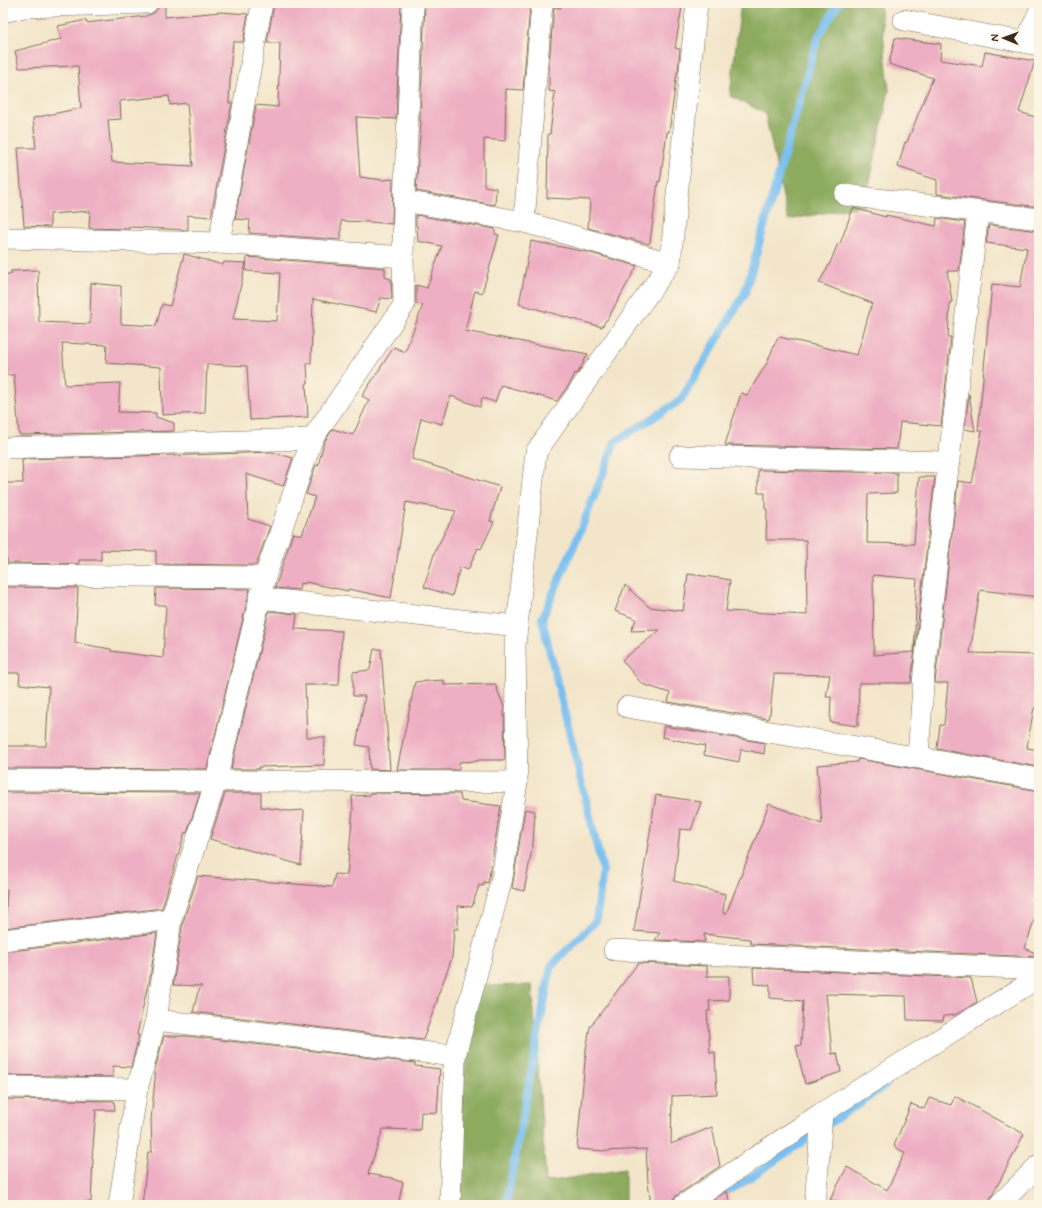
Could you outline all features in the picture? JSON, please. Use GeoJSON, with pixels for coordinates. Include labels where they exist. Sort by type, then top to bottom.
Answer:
{"type":"FeatureCollection","features":[{"type":"Feature","properties":{"kind":"street"},"geometry":{"type":"LineString","coordinates":[[3,12],[24,7],[147,3]]}},
{"type":"Feature","properties":{"kind":"street"},"geometry":{"type":"LineString","coordinates":[[219,243],[262,3]]}},
{"type":"Feature","properties":{"kind":"street"},"geometry":{"type":"LineString","coordinates":[[119,1205],[138,1089],[156,1020],[171,919],[216,781],[265,577],[312,439],[404,305],[404,201],[413,3]]}},
{"type":"Feature","properties":{"kind":"street"},"geometry":{"type":"LineString","coordinates":[[524,222],[542,3]]}},
{"type":"Feature","properties":{"kind":"street"},"geometry":{"type":"LineString","coordinates":[[450,1205],[455,1056],[502,878],[517,782],[515,645],[536,452],[670,263],[697,3]]}},
{"type":"Feature","properties":{"kind":"street"},"geometry":{"type":"LineString","coordinates":[[904,20],[1033,43],[1039,12]]}},
{"type":"Feature","properties":{"kind":"street"},"geometry":{"type":"LineString","coordinates":[[846,195],[1039,219]]}},
{"type":"Feature","properties":{"kind":"street"},"geometry":{"type":"LineString","coordinates":[[404,201],[524,222],[670,263]]}},
{"type":"Feature","properties":{"kind":"street"},"geometry":{"type":"LineString","coordinates":[[918,758],[924,672],[978,212]]}},
{"type":"Feature","properties":{"kind":"street"},"geometry":{"type":"LineString","coordinates":[[3,238],[219,243],[403,257]]}},
{"type":"Feature","properties":{"kind":"street"},"geometry":{"type":"LineString","coordinates":[[3,448],[312,439]]}},
{"type":"Feature","properties":{"kind":"street"},"geometry":{"type":"LineString","coordinates":[[680,456],[949,462]]}},
{"type":"Feature","properties":{"kind":"street"},"geometry":{"type":"LineString","coordinates":[[3,575],[265,577]]}},
{"type":"Feature","properties":{"kind":"street"},"geometry":{"type":"LineString","coordinates":[[259,598],[517,626]]}},
{"type":"Feature","properties":{"kind":"street"},"geometry":{"type":"LineString","coordinates":[[627,707],[1039,779]]}},
{"type":"Feature","properties":{"kind":"street"},"geometry":{"type":"LineString","coordinates":[[3,780],[517,782]]}},
{"type":"Feature","properties":{"kind":"street"},"geometry":{"type":"LineString","coordinates":[[3,940],[171,919]]}},
{"type":"Feature","properties":{"kind":"street"},"geometry":{"type":"LineString","coordinates":[[614,950],[1039,969]]}},
{"type":"Feature","properties":{"kind":"street"},"geometry":{"type":"LineString","coordinates":[[684,1205],[822,1113],[1039,977]]}},
{"type":"Feature","properties":{"kind":"street"},"geometry":{"type":"LineString","coordinates":[[156,1020],[455,1056]]}},
{"type":"Feature","properties":{"kind":"street"},"geometry":{"type":"LineString","coordinates":[[3,1087],[138,1089]]}},
{"type":"Feature","properties":{"kind":"street"},"geometry":{"type":"LineString","coordinates":[[815,1205],[822,1113]]}},
{"type":"Feature","properties":{"kind":"street"},"geometry":{"type":"LineString","coordinates":[[999,1205],[1039,1165]]}},
{"type":"Feature","properties":{"kind":"green space"},"geometry":{"type":"Polygon","coordinates":[[[741,3],[880,3],[889,90],[865,205],[788,220],[765,113],[730,96],[741,3]]]}},
{"type":"Feature","properties":{"kind":"green space"},"geometry":{"type":"Polygon","coordinates":[[[532,985],[546,1182],[625,1169],[625,1205],[453,1205],[473,986],[532,985]]]}},
{"type":"Feature","properties":{"kind":"building"},"geometry":{"type":"Polygon","coordinates":[[[159,3],[165,3],[165,17],[221,12],[248,14],[243,42],[233,42],[229,103],[232,103],[211,217],[188,215],[188,230],[129,227],[129,229],[89,228],[90,211],[50,214],[50,227],[24,226],[18,148],[36,148],[33,118],[81,108],[78,66],[19,68],[15,51],[61,39],[58,26],[86,20],[86,23],[146,16],[154,13],[158,8],[159,3]],[[169,96],[120,101],[121,119],[108,120],[112,162],[193,166],[187,103],[170,105],[169,96]]]}},
{"type":"Feature","properties":{"kind":"building"},"geometry":{"type":"Polygon","coordinates":[[[401,3],[396,119],[356,117],[360,177],[383,180],[393,179],[392,224],[341,221],[341,240],[249,233],[250,220],[235,219],[256,105],[278,107],[280,43],[267,43],[274,4],[401,3]]]}},
{"type":"Feature","properties":{"kind":"building"},"geometry":{"type":"Polygon","coordinates":[[[425,3],[492,3],[530,6],[523,90],[506,89],[505,141],[484,139],[484,186],[496,188],[495,205],[416,191],[421,121],[425,3]]]}},
{"type":"Feature","properties":{"kind":"building"},"geometry":{"type":"Polygon","coordinates":[[[561,3],[675,3],[675,7],[682,7],[675,48],[680,49],[678,72],[660,182],[658,181],[649,244],[588,228],[590,200],[547,198],[548,134],[550,134],[555,92],[549,91],[549,64],[554,7],[561,8],[561,3]]]}},
{"type":"Feature","properties":{"kind":"building"},"geometry":{"type":"Polygon","coordinates":[[[895,38],[941,44],[940,60],[982,66],[985,52],[1035,61],[1019,112],[1039,118],[1039,207],[937,194],[937,180],[898,167],[905,142],[907,142],[933,78],[889,64],[895,38]]]}},
{"type":"Feature","properties":{"kind":"building"},"geometry":{"type":"Polygon","coordinates":[[[853,208],[886,217],[886,215],[936,226],[937,218],[965,222],[959,271],[947,271],[952,302],[950,302],[948,337],[951,337],[941,426],[900,422],[897,449],[725,445],[741,393],[747,395],[767,363],[779,337],[857,355],[872,303],[819,283],[830,263],[838,243],[840,244],[853,208]]]}},
{"type":"Feature","properties":{"kind":"building"},"geometry":{"type":"Polygon","coordinates":[[[416,215],[495,229],[495,234],[499,235],[482,293],[475,291],[465,331],[588,354],[579,371],[577,374],[575,373],[571,382],[557,401],[501,385],[495,402],[482,398],[480,407],[451,396],[442,424],[421,418],[412,459],[500,487],[490,521],[494,522],[481,549],[478,548],[468,570],[460,567],[452,596],[424,587],[435,551],[456,511],[406,502],[391,598],[306,582],[305,584],[300,583],[299,590],[275,588],[293,533],[302,535],[315,497],[306,494],[316,465],[318,466],[324,442],[333,429],[353,435],[369,400],[362,396],[394,347],[405,352],[423,305],[416,304],[416,285],[427,288],[442,246],[418,241],[416,215]]]}},
{"type":"Feature","properties":{"kind":"building"},"geometry":{"type":"Polygon","coordinates":[[[989,225],[1039,231],[1039,597],[980,590],[970,653],[1039,655],[1039,708],[1034,708],[1027,748],[1039,750],[1039,767],[937,749],[940,725],[944,725],[948,683],[935,683],[958,481],[972,483],[982,431],[978,431],[992,284],[1020,287],[1027,248],[986,243],[989,225]]]}},
{"type":"Feature","properties":{"kind":"building"},"geometry":{"type":"Polygon","coordinates":[[[531,241],[587,252],[637,266],[602,327],[519,304],[531,241]]]}},
{"type":"Feature","properties":{"kind":"building"},"geometry":{"type":"Polygon","coordinates":[[[184,254],[223,265],[224,262],[246,263],[233,319],[277,321],[280,273],[246,271],[247,257],[385,268],[385,277],[391,279],[392,299],[381,298],[376,312],[313,299],[311,363],[307,363],[308,383],[306,384],[308,417],[250,420],[247,366],[207,364],[205,413],[162,415],[161,367],[106,363],[107,345],[62,343],[65,385],[120,383],[118,412],[156,413],[156,417],[174,423],[174,431],[19,434],[14,375],[6,375],[5,352],[3,352],[3,274],[11,274],[11,271],[38,270],[39,322],[90,324],[91,283],[121,286],[121,324],[156,326],[162,304],[170,306],[184,254]]]}},
{"type":"Feature","properties":{"kind":"building"},"geometry":{"type":"Polygon","coordinates":[[[969,394],[975,431],[965,429],[969,394]]]}},
{"type":"Feature","properties":{"kind":"building"},"geometry":{"type":"Polygon","coordinates":[[[272,452],[293,458],[283,486],[246,474],[248,519],[270,526],[256,565],[156,564],[156,551],[101,550],[101,560],[79,560],[79,564],[7,563],[7,558],[4,558],[7,483],[23,483],[22,459],[174,456],[272,452]]]}},
{"type":"Feature","properties":{"kind":"building"},"geometry":{"type":"Polygon","coordinates":[[[758,470],[897,473],[897,493],[868,494],[867,543],[914,544],[919,477],[935,477],[911,683],[859,683],[858,726],[830,722],[831,697],[826,697],[830,675],[774,674],[770,714],[768,719],[668,702],[670,693],[642,684],[622,660],[660,630],[631,631],[636,619],[615,611],[625,585],[649,607],[683,611],[688,574],[719,578],[730,580],[726,611],[807,615],[806,540],[766,540],[767,509],[765,509],[765,493],[758,493],[758,470]],[[873,575],[874,655],[914,652],[917,579],[873,575]]]}},
{"type":"Feature","properties":{"kind":"building"},"geometry":{"type":"Polygon","coordinates":[[[6,587],[78,588],[75,643],[111,649],[111,651],[163,658],[166,605],[155,605],[156,588],[250,589],[207,769],[3,768],[3,746],[46,746],[49,687],[19,684],[20,673],[3,673],[3,608],[6,608],[6,587]]]}},
{"type":"Feature","properties":{"kind":"building"},"geometry":{"type":"Polygon","coordinates":[[[269,611],[297,614],[295,629],[342,631],[339,685],[305,685],[307,737],[325,737],[324,765],[259,767],[259,769],[231,769],[269,611]]]}},
{"type":"Feature","properties":{"kind":"building"},"geometry":{"type":"Polygon","coordinates":[[[374,649],[381,649],[390,770],[370,769],[369,747],[356,745],[365,696],[353,696],[353,672],[370,670],[374,649]]]}},
{"type":"Feature","properties":{"kind":"building"},"geometry":{"type":"Polygon","coordinates":[[[444,680],[444,685],[495,684],[504,707],[505,760],[459,762],[459,770],[397,770],[415,682],[444,680]]]}},
{"type":"Feature","properties":{"kind":"building"},"geometry":{"type":"Polygon","coordinates":[[[664,726],[765,743],[764,754],[741,749],[739,762],[704,755],[705,746],[662,737],[664,726]]]}},
{"type":"Feature","properties":{"kind":"building"},"geometry":{"type":"Polygon","coordinates":[[[858,759],[1039,791],[1039,887],[1034,902],[1039,904],[1039,906],[1025,948],[1039,955],[1039,957],[751,944],[750,939],[704,934],[705,942],[655,940],[660,933],[634,931],[656,795],[701,802],[691,830],[680,829],[674,881],[725,894],[723,913],[726,914],[769,804],[822,824],[817,765],[857,762],[858,759]]]}},
{"type":"Feature","properties":{"kind":"building"},"geometry":{"type":"Polygon","coordinates":[[[3,792],[200,793],[187,833],[185,832],[162,908],[5,928],[7,889],[3,889],[3,792]]]}},
{"type":"Feature","properties":{"kind":"building"},"geometry":{"type":"Polygon","coordinates":[[[225,793],[261,793],[261,807],[289,811],[304,810],[301,865],[210,839],[225,793]]]}},
{"type":"Feature","properties":{"kind":"building"},"geometry":{"type":"Polygon","coordinates":[[[370,793],[460,794],[461,801],[501,806],[488,883],[484,882],[483,886],[479,885],[472,907],[458,906],[458,929],[454,929],[452,958],[423,1040],[193,1012],[198,992],[202,986],[173,985],[183,922],[198,876],[332,887],[335,874],[347,875],[353,809],[352,796],[370,795],[370,793]]]}},
{"type":"Feature","properties":{"kind":"building"},"geometry":{"type":"Polygon","coordinates":[[[525,809],[535,811],[533,844],[524,891],[512,888],[525,809]]]}},
{"type":"Feature","properties":{"kind":"building"},"geometry":{"type":"Polygon","coordinates":[[[157,933],[149,984],[131,1067],[113,1066],[113,1077],[3,1075],[4,952],[157,933]]]}},
{"type":"Feature","properties":{"kind":"building"},"geometry":{"type":"Polygon","coordinates":[[[638,963],[707,966],[707,976],[729,976],[729,1000],[709,1001],[710,1011],[707,1011],[710,1053],[715,1052],[717,1094],[672,1096],[671,1144],[712,1127],[720,1166],[677,1195],[673,1199],[672,1205],[651,1205],[646,1149],[606,1151],[577,1149],[586,1050],[590,1027],[638,963]]]}},
{"type":"Feature","properties":{"kind":"building"},"geometry":{"type":"Polygon","coordinates":[[[753,968],[971,978],[977,1002],[955,1015],[944,1016],[943,1021],[907,1020],[906,996],[826,994],[832,1054],[837,1053],[841,1072],[805,1084],[796,1046],[801,1045],[803,1001],[770,998],[770,985],[754,984],[753,968]]]}},
{"type":"Feature","properties":{"kind":"building"},"geometry":{"type":"Polygon","coordinates":[[[164,1036],[187,1036],[415,1063],[415,1066],[440,1069],[437,1113],[421,1112],[420,1130],[383,1129],[368,1174],[392,1178],[403,1182],[398,1205],[142,1205],[148,1152],[152,1152],[151,1120],[155,1069],[164,1036]]]}},
{"type":"Feature","properties":{"kind":"building"},"geometry":{"type":"Polygon","coordinates":[[[955,1096],[1024,1134],[987,1205],[847,1205],[848,1203],[830,1200],[847,1167],[887,1190],[905,1153],[894,1146],[911,1104],[924,1109],[929,1098],[951,1105],[955,1096]]]}},
{"type":"Feature","properties":{"kind":"building"},"geometry":{"type":"Polygon","coordinates":[[[3,1099],[114,1101],[115,1110],[96,1110],[92,1159],[91,1202],[74,1203],[74,1205],[3,1205],[3,1099]]]}},
{"type":"Feature","properties":{"kind":"building"},"geometry":{"type":"Polygon","coordinates":[[[727,1191],[730,1205],[706,1205],[727,1191]]]}},
{"type":"Feature","properties":{"kind":"waterway"},"geometry":{"type":"LineString","coordinates":[[506,1205],[551,966],[596,921],[603,871],[542,619],[582,527],[615,442],[681,400],[745,293],[818,37],[839,3]]}},
{"type":"Feature","properties":{"kind":"waterway"},"geometry":{"type":"LineString","coordinates":[[706,1201],[739,1185],[886,1085]]}}]}
